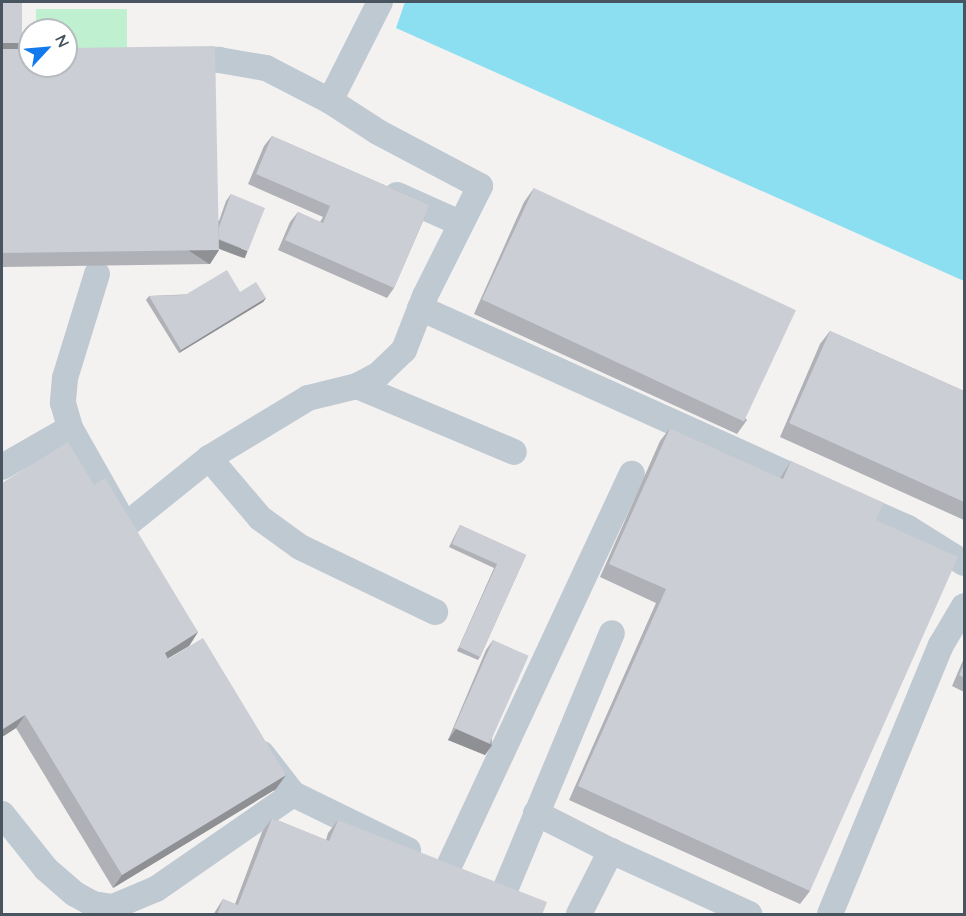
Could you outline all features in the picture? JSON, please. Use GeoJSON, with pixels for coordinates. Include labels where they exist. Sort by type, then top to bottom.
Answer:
{"type":"FeatureCollection","features":[{"type":"Feature","properties":{"kind":"street"},"geometry":{"type":"LineString","coordinates":[[330,101],[380,2]]}},
{"type":"Feature","properties":{"kind":"street"},"geometry":{"type":"LineString","coordinates":[[97,274],[65,378],[63,403],[70,428],[132,535],[209,458],[308,398],[357,386],[378,375],[404,350],[420,308],[480,186],[330,101],[266,68],[219,60],[162,62]]}},
{"type":"Feature","properties":{"kind":"street"},"geometry":{"type":"LineString","coordinates":[[375,185],[460,223]]}},
{"type":"Feature","properties":{"kind":"street"},"geometry":{"type":"LineString","coordinates":[[420,308],[908,528],[964,563]]}},
{"type":"Feature","properties":{"kind":"street"},"geometry":{"type":"LineString","coordinates":[[357,386],[514,452]]}},
{"type":"Feature","properties":{"kind":"street"},"geometry":{"type":"LineString","coordinates":[[2,467],[70,428]]}},
{"type":"Feature","properties":{"kind":"street"},"geometry":{"type":"LineString","coordinates":[[209,458],[260,518],[300,547],[435,612]]}},
{"type":"Feature","properties":{"kind":"street"},"geometry":{"type":"LineString","coordinates":[[486,883],[632,474]]}},
{"type":"Feature","properties":{"kind":"street"},"geometry":{"type":"LineString","coordinates":[[830,915],[941,645],[964,606]]}},
{"type":"Feature","properties":{"kind":"street"},"geometry":{"type":"LineString","coordinates":[[486,883],[536,813],[612,633]]}},
{"type":"Feature","properties":{"kind":"street"},"geometry":{"type":"LineString","coordinates":[[250,734],[268,764],[293,794],[486,883]]}},
{"type":"Feature","properties":{"kind":"street"},"geometry":{"type":"LineString","coordinates":[[2,814],[46,869],[75,894],[93,904],[113,907],[156,888],[293,794]]}},
{"type":"Feature","properties":{"kind":"street"},"geometry":{"type":"LineString","coordinates":[[536,813],[611,851],[749,915]]}},
{"type":"Feature","properties":{"kind":"street"},"geometry":{"type":"LineString","coordinates":[[579,915],[611,851]]}},
{"type":"Feature","properties":{"kind":"green space"},"geometry":{"type":"Polygon","coordinates":[[[36,9],[127,9],[127,56],[78,56],[78,18],[36,18],[36,9]]]}},
{"type":"Feature","properties":{"kind":"water"},"geometry":{"type":"Polygon","coordinates":[[[405,2],[964,2],[964,281],[396,28],[405,2]]]}},
{"type":"Feature","properties":{"kind":"building"},"geometry":{"type":"Polygon","coordinates":[[[2,2],[22,2],[22,18],[18,18],[18,43],[2,43],[2,2]]]}},
{"type":"Feature","properties":{"kind":"building"},"geometry":{"type":"Polygon","coordinates":[[[215,46],[219,250],[2,253],[2,49],[18,49],[18,78],[78,78],[78,48],[215,46]]]}},
{"type":"Feature","properties":{"kind":"building"},"geometry":{"type":"Polygon","coordinates":[[[272,136],[430,205],[394,288],[285,240],[298,212],[323,223],[330,206],[256,174],[272,136]]]}},
{"type":"Feature","properties":{"kind":"building"},"geometry":{"type":"Polygon","coordinates":[[[534,188],[796,310],[744,422],[482,299],[534,188]]]}},
{"type":"Feature","properties":{"kind":"building"},"geometry":{"type":"Polygon","coordinates":[[[231,194],[265,208],[248,251],[219,239],[219,227],[231,194]]]}},
{"type":"Feature","properties":{"kind":"building"},"geometry":{"type":"Polygon","coordinates":[[[227,270],[240,292],[256,282],[266,298],[181,350],[149,296],[185,295],[227,270]]]}},
{"type":"Feature","properties":{"kind":"building"},"geometry":{"type":"Polygon","coordinates":[[[830,331],[964,391],[964,502],[789,423],[830,331]]]}},
{"type":"Feature","properties":{"kind":"building"},"geometry":{"type":"Polygon","coordinates":[[[670,428],[783,479],[791,461],[884,503],[876,520],[958,557],[810,891],[578,786],[666,589],[609,564],[670,428]]]}},
{"type":"Feature","properties":{"kind":"building"},"geometry":{"type":"Polygon","coordinates":[[[68,442],[94,485],[105,478],[198,632],[165,653],[168,659],[203,638],[286,775],[122,875],[25,715],[3,729],[2,726],[2,483],[68,442]]]}},
{"type":"Feature","properties":{"kind":"building"},"geometry":{"type":"Polygon","coordinates":[[[460,525],[526,555],[480,657],[459,647],[497,564],[452,544],[460,525]]]}},
{"type":"Feature","properties":{"kind":"building"},"geometry":{"type":"Polygon","coordinates":[[[493,640],[529,656],[490,744],[454,728],[493,640]]]}},
{"type":"Feature","properties":{"kind":"building"},"geometry":{"type":"Polygon","coordinates":[[[964,664],[964,678],[959,675],[964,664]]]}},
{"type":"Feature","properties":{"kind":"building"},"geometry":{"type":"Polygon","coordinates":[[[272,818],[329,841],[338,820],[547,902],[542,915],[217,915],[223,899],[238,905],[272,818]]]}}]}
